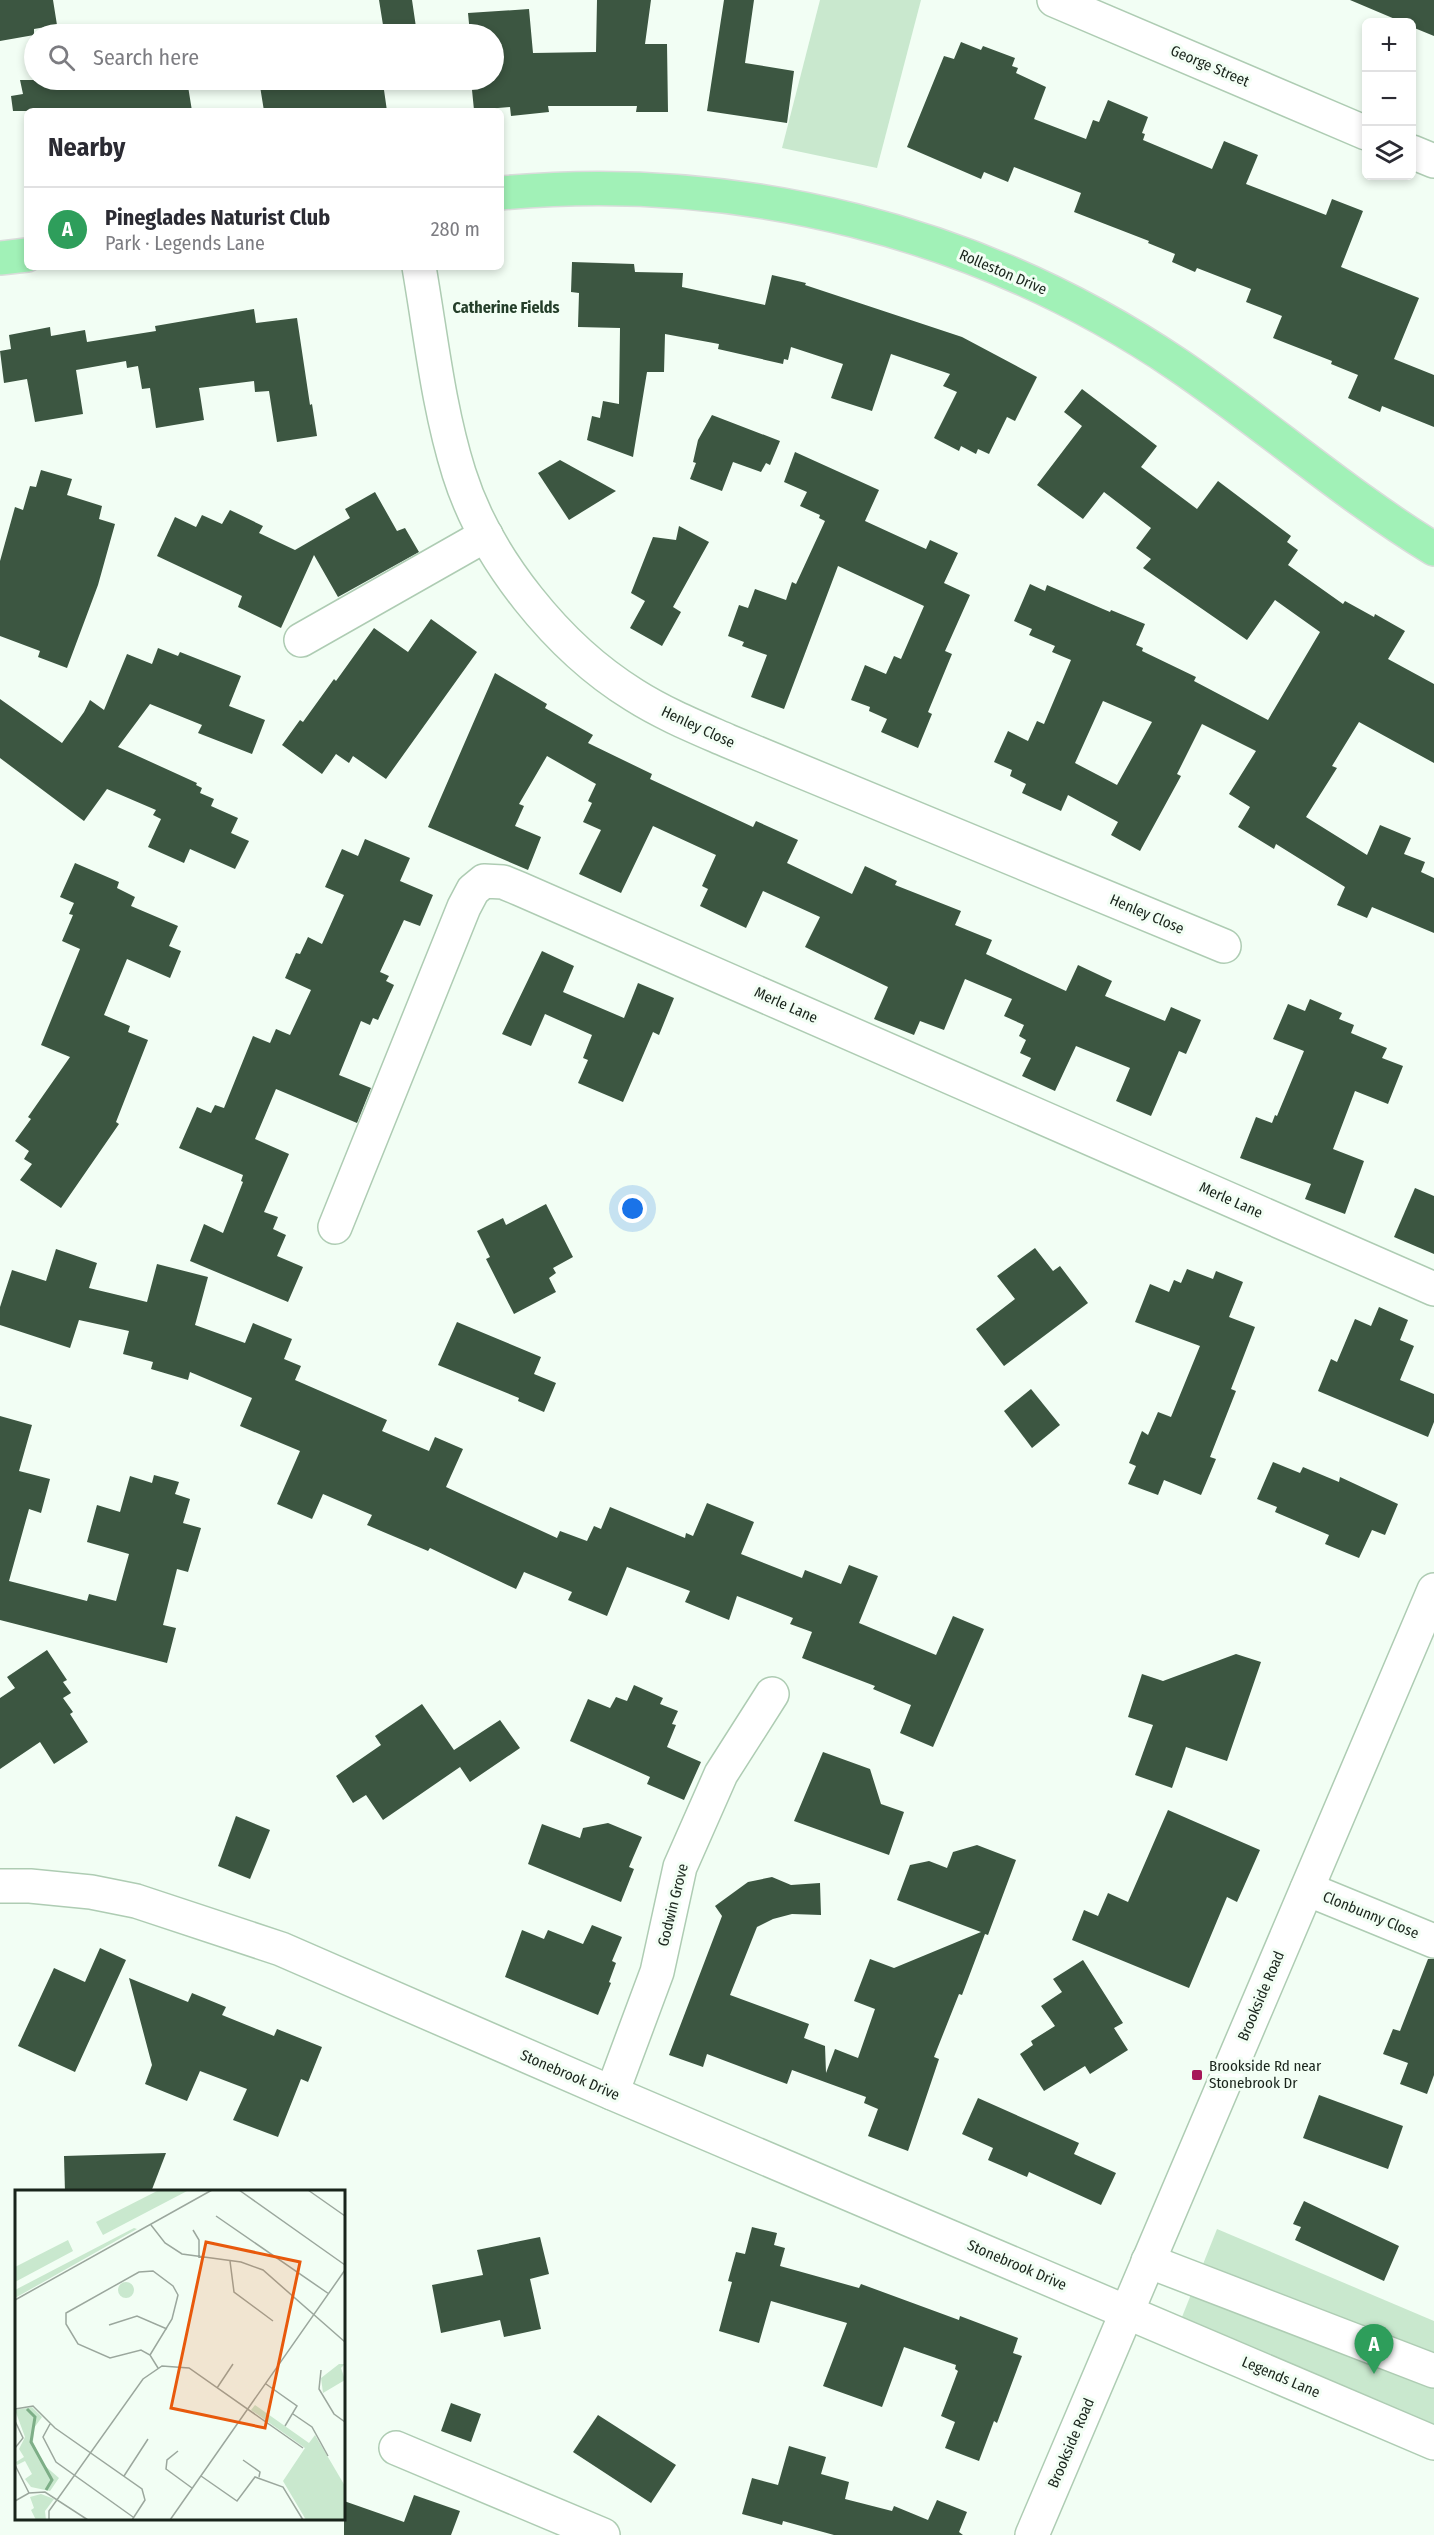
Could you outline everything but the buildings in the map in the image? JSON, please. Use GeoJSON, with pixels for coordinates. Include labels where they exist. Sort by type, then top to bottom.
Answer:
{"type":"FeatureCollection","features":[{"type":"Feature","properties":{"kind":"main road","name":"Rolleston Drive"},"geometry":{"type":"LineString","coordinates":[[504,193],[619,188],[678,190],[726,195],[822,212],[872,224],[964,255],[1054,294],[1136,338],[1220,394],[1340,485],[1434,549]]}},
{"type":"Feature","properties":{"kind":"main road"},"geometry":{"type":"LineString","coordinates":[[0,258],[24,255]]}},
{"type":"Feature","properties":{"kind":"street","name":"George Street"},"geometry":{"type":"LineString","coordinates":[[1054,0],[1362,131]]}},
{"type":"Feature","properties":{"kind":"street"},"geometry":{"type":"LineString","coordinates":[[1416,154],[1434,161]]}},
{"type":"Feature","properties":{"kind":"street","name":"Henley Close"},"geometry":{"type":"LineString","coordinates":[[420,270],[445,420],[459,474],[486,536],[536,608],[566,640],[604,674],[634,695],[676,718],[728,741],[1224,946]]}},
{"type":"Feature","properties":{"kind":"street"},"geometry":{"type":"LineString","coordinates":[[301,640],[486,536]]}},
{"type":"Feature","properties":{"kind":"street","name":"Merle Lane"},"geometry":{"type":"LineString","coordinates":[[335,1227],[464,907],[478,885],[484,881],[493,881],[520,889],[1434,1288]]}},
{"type":"Feature","properties":{"kind":"street","name":"Brookside Road"},"geometry":{"type":"LineString","coordinates":[[1032,2535],[1434,1590]]}},
{"type":"Feature","properties":{"kind":"street","name":"Godwin Grove"},"geometry":{"type":"LineString","coordinates":[[612,2093],[657,1972],[680,1867],[721,1774],[772,1694]]}},
{"type":"Feature","properties":{"kind":"street","name":"Stonebrook Drive"},"geometry":{"type":"LineString","coordinates":[[0,1886],[30,1886],[91,1892],[136,1901],[281,1949],[612,2093],[1127,2312]]}},
{"type":"Feature","properties":{"kind":"street","name":"Clonbunny Close"},"geometry":{"type":"LineString","coordinates":[[1307,1889],[1434,1941]]}},
{"type":"Feature","properties":{"kind":"street"},"geometry":{"type":"LineString","coordinates":[[1148,2261],[1434,2371]]}},
{"type":"Feature","properties":{"kind":"street","name":"Legends Lane"},"geometry":{"type":"LineString","coordinates":[[1127,2312],[1434,2443]]}},
{"type":"Feature","properties":{"kind":"street"},"geometry":{"type":"LineString","coordinates":[[396,2448],[603,2535]]}},
{"type":"Feature","properties":{"kind":"green space"},"geometry":{"type":"Polygon","coordinates":[[[820,0],[921,0],[877,168],[782,148],[820,0]]]}},
{"type":"Feature","properties":{"kind":"green space"},"geometry":{"type":"Polygon","coordinates":[[[1217,2229],[1434,2321],[1434,2426],[1182,2317],[1217,2229]]]}},
{"type":"Feature","properties":{"kind":"place","name":"Brookside Rd near Stonebrook Dr"},"geometry":{"type":"Point","coordinates":[1197,2075]}},
{"type":"Feature","properties":{"kind":"place","name":"Pineglades Naturist Club"},"geometry":{"type":"Point","coordinates":[1374,2374]}},
{"type":"Feature","properties":{"kind":"district","name":"Catherine Fields"},"geometry":{"type":"Point","coordinates":[506,307]}}]}
